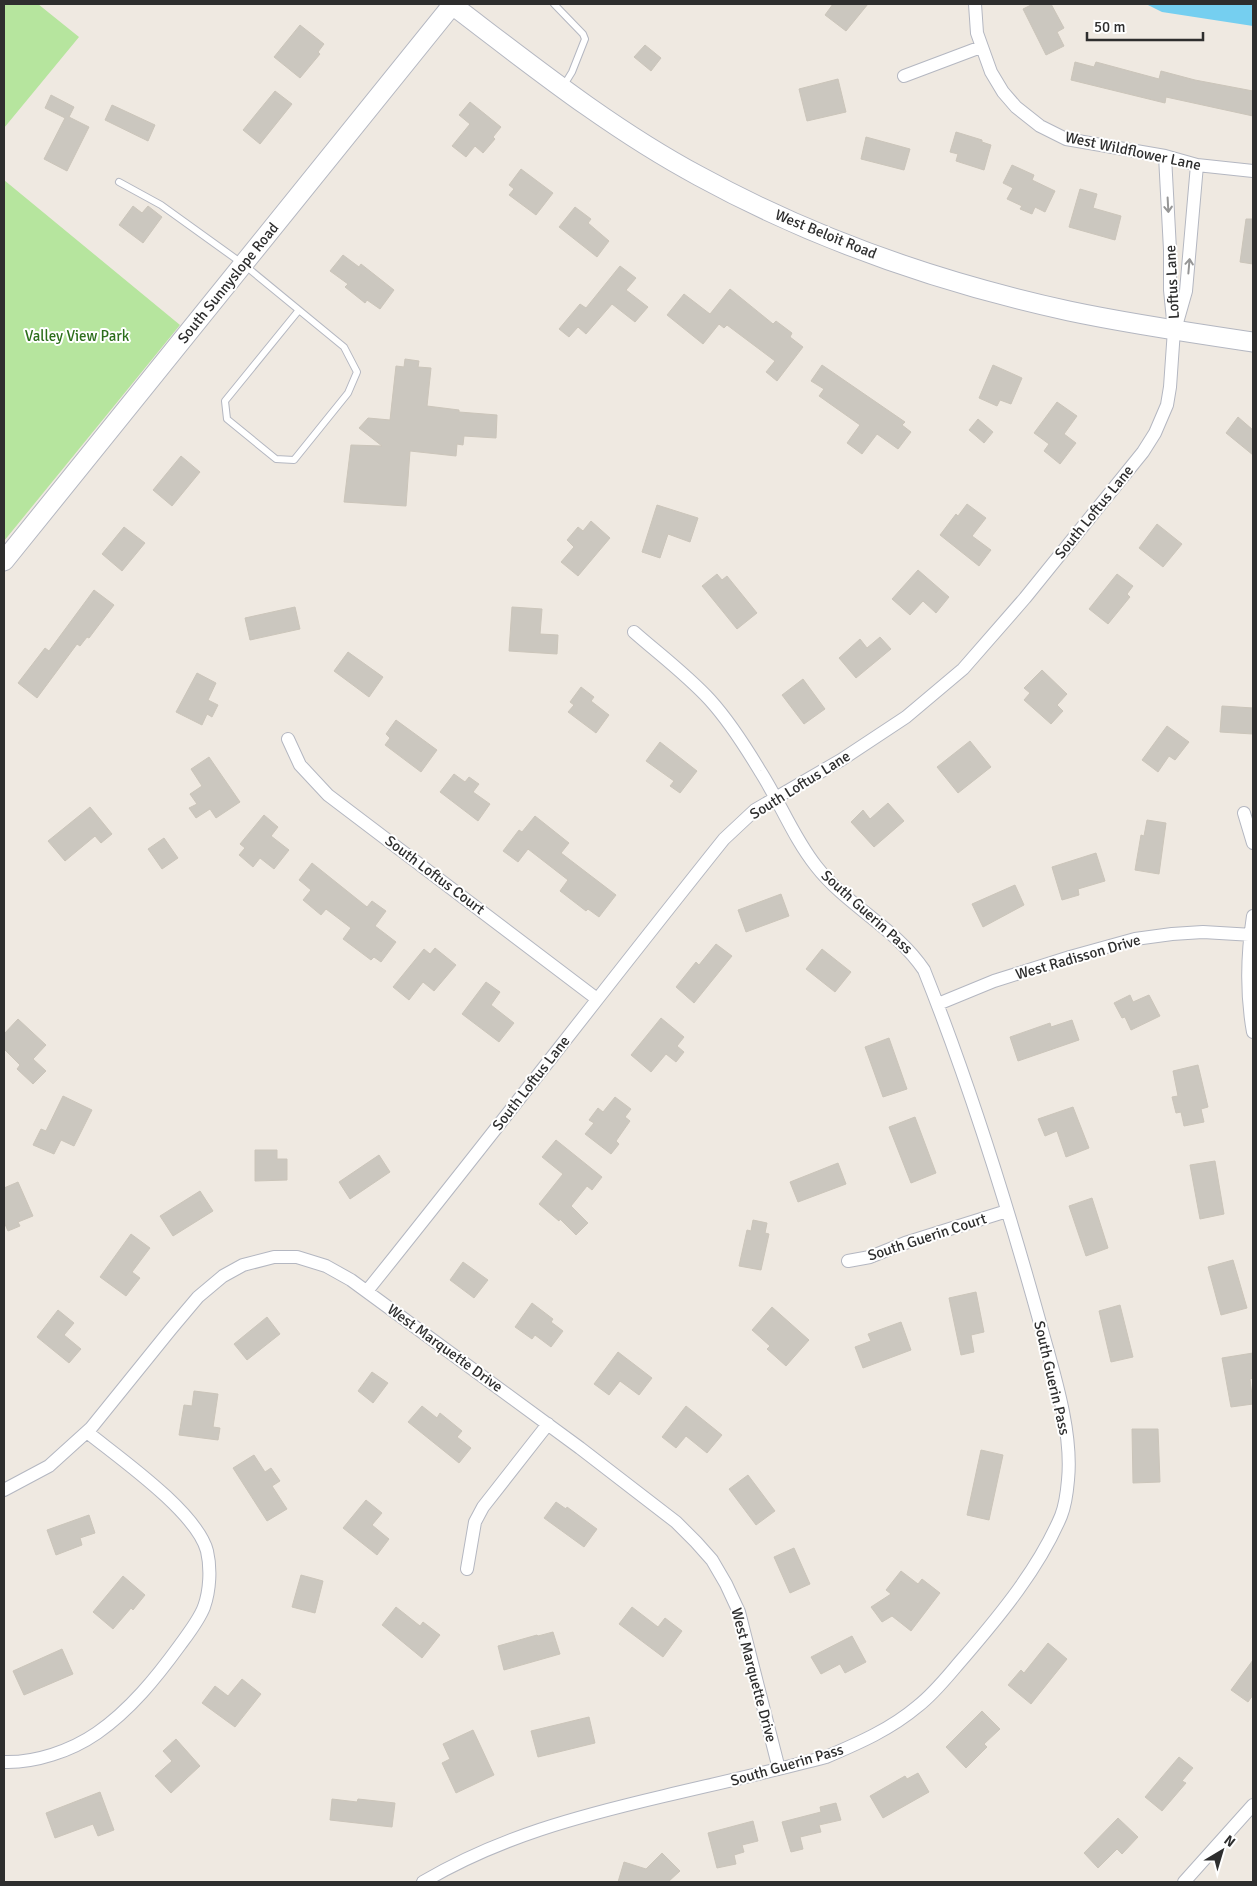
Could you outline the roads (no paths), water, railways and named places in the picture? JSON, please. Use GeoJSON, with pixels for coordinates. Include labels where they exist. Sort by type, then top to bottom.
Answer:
{"type":"FeatureCollection","features":[{"type":"Feature","properties":{"kind":"main road","name":"West Beloit Road"},"geometry":{"type":"LineString","coordinates":[[452,4],[563,87],[654,150],[699,177],[838,241],[932,274],[1032,302],[1174,330],[1253,342]]}},
{"type":"Feature","properties":{"kind":"main road","name":"South Sunnyslope Road"},"geometry":{"type":"LineString","coordinates":[[4,562],[452,4]]}},
{"type":"Feature","properties":{"kind":"street","name":"West Wildflower Lane"},"geometry":{"type":"LineString","coordinates":[[975,4],[980,46],[991,72],[1003,92],[1016,107],[1040,126],[1066,138],[1165,156],[1197,165],[1253,171]]}},
{"type":"Feature","properties":{"kind":"street"},"geometry":{"type":"LineString","coordinates":[[904,76],[980,46]]}},
{"type":"Feature","properties":{"kind":"street","name":"Loftus Lane"},"geometry":{"type":"LineString","coordinates":[[1165,156],[1170,290],[1174,330]]}},
{"type":"Feature","properties":{"kind":"street","name":"Loftus Lane"},"geometry":{"type":"LineString","coordinates":[[1174,330],[1186,291],[1197,165]]}},
{"type":"Feature","properties":{"kind":"street","name":"South Loftus Lane"},"geometry":{"type":"LineString","coordinates":[[366,1291],[436,1206],[724,839],[755,810],[841,760],[906,717],[963,669],[993,637],[1143,452],[1155,433],[1167,405],[1174,330]]}},
{"type":"Feature","properties":{"kind":"street","name":"South Guerin Pass"},"geometry":{"type":"LineString","coordinates":[[423,1882],[484,1850],[538,1829],[606,1810],[826,1757],[860,1743],[890,1726],[919,1705],[945,1679],[1001,1611],[1036,1563],[1062,1513],[1068,1479],[1066,1432],[1054,1376],[978,1122],[938,1004],[924,970],[902,943],[834,887],[815,865],[788,823],[775,797],[734,730],[710,700],[689,679],[634,632]]}},
{"type":"Feature","properties":{"kind":"street","name":"South Loftus Court"},"geometry":{"type":"LineString","coordinates":[[288,740],[300,765],[328,795],[597,999]]}},
{"type":"Feature","properties":{"kind":"street"},"geometry":{"type":"LineString","coordinates":[[1244,813],[1253,843]]}},
{"type":"Feature","properties":{"kind":"street"},"geometry":{"type":"LineString","coordinates":[[1253,916],[1248,977],[1253,1032]]}},
{"type":"Feature","properties":{"kind":"street","name":"West Radisson Drive"},"geometry":{"type":"LineString","coordinates":[[938,1004],[994,981],[1135,939],[1204,932],[1252,935]]}},
{"type":"Feature","properties":{"kind":"street","name":"South Guerin Court"},"geometry":{"type":"LineString","coordinates":[[848,1262],[870,1257],[904,1243],[1006,1211]]}},
{"type":"Feature","properties":{"kind":"street","name":"West Marquette Drive"},"geometry":{"type":"LineString","coordinates":[[4,1490],[49,1466],[87,1432],[198,1297],[223,1276],[244,1265],[274,1257],[296,1257],[326,1266],[351,1280],[548,1424],[676,1522],[712,1560],[739,1612],[779,1769]]}},
{"type":"Feature","properties":{"kind":"street"},"geometry":{"type":"LineString","coordinates":[[467,1568],[476,1522],[483,1507],[548,1424]]}},
{"type":"Feature","properties":{"kind":"street"},"geometry":{"type":"LineString","coordinates":[[4,1762],[34,1760],[68,1749],[96,1734],[134,1702],[164,1668],[188,1634],[204,1606],[210,1573],[206,1549],[197,1529],[180,1510],[148,1481],[87,1432]]}},
{"type":"Feature","properties":{"kind":"street"},"geometry":{"type":"LineString","coordinates":[[1184,1882],[1253,1805]]}},
{"type":"Feature","properties":{"kind":"lane"},"geometry":{"type":"LineString","coordinates":[[554,4],[583,34],[585,39],[572,72],[563,87]]}},
{"type":"Feature","properties":{"kind":"lane"},"geometry":{"type":"LineString","coordinates":[[119,182],[161,205],[243,264],[299,310],[344,347],[357,372],[348,393],[294,460],[276,459],[227,419],[224,401],[299,310]]}},
{"type":"Feature","properties":{"kind":"water"},"geometry":{"type":"Polygon","coordinates":[[[1146,4],[1253,4],[1253,26],[1162,12],[1146,4]]]}},
{"type":"Feature","properties":{"kind":"park label","name":"Valley View Park"},"geometry":{"type":"Point","coordinates":[77,336]}}]}
